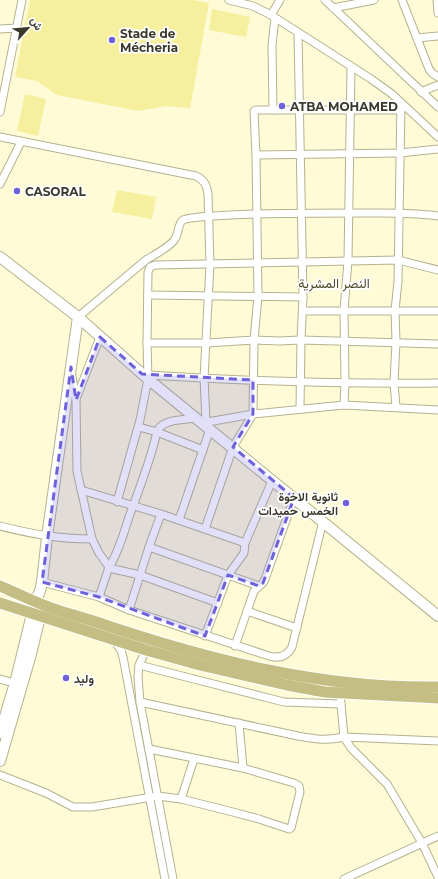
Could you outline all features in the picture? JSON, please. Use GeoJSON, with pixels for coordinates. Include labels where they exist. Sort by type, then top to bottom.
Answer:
{"type":"FeatureCollection","features":[{"type":"Feature","properties":{"kind":"main road"},"geometry":{"type":"LineString","coordinates":[[0,257],[78,317],[100,338],[232,448],[438,616]]}},
{"type":"Feature","properties":{"kind":"main road"},"geometry":{"type":"LineString","coordinates":[[0,761],[18,684],[38,609],[78,317]]}},
{"type":"Feature","properties":{"kind":"main road"},"geometry":{"type":"LineString","coordinates":[[0,586],[38,609],[112,639],[312,678],[371,685],[438,687]]}},
{"type":"Feature","properties":{"kind":"main road"},"geometry":{"type":"LineString","coordinates":[[0,603],[38,609],[110,626],[149,645],[200,665],[255,678],[324,692],[438,698]]}},
{"type":"Feature","properties":{"kind":"main road"},"geometry":{"type":"LineString","coordinates":[[0,732],[18,684]]}},
{"type":"Feature","properties":{"kind":"street"},"geometry":{"type":"LineString","coordinates":[[0,112],[22,0]]}},
{"type":"Feature","properties":{"kind":"street"},"geometry":{"type":"LineString","coordinates":[[229,0],[253,6],[273,17],[371,79],[392,94],[401,107],[438,137]]}},
{"type":"Feature","properties":{"kind":"street"},"geometry":{"type":"LineString","coordinates":[[273,110],[273,17],[280,0]]}},
{"type":"Feature","properties":{"kind":"street"},"geometry":{"type":"LineString","coordinates":[[325,0],[386,56],[438,107]]}},
{"type":"Feature","properties":{"kind":"street"},"geometry":{"type":"LineString","coordinates":[[333,8],[374,0]]}},
{"type":"Feature","properties":{"kind":"street"},"geometry":{"type":"LineString","coordinates":[[402,0],[429,69],[438,77]]}},
{"type":"Feature","properties":{"kind":"street"},"geometry":{"type":"LineString","coordinates":[[437,0],[438,12]]}},
{"type":"Feature","properties":{"kind":"street"},"geometry":{"type":"LineString","coordinates":[[0,29],[16,28]]}},
{"type":"Feature","properties":{"kind":"street"},"geometry":{"type":"LineString","coordinates":[[298,33],[303,297],[300,409]]}},
{"type":"Feature","properties":{"kind":"street"},"geometry":{"type":"LineString","coordinates":[[417,38],[438,36]]}},
{"type":"Feature","properties":{"kind":"street"},"geometry":{"type":"LineString","coordinates":[[344,405],[344,310],[348,261],[351,67]]}},
{"type":"Feature","properties":{"kind":"street"},"geometry":{"type":"LineString","coordinates":[[421,92],[438,86]]}},
{"type":"Feature","properties":{"kind":"street"},"geometry":{"type":"LineString","coordinates":[[205,529],[232,448],[252,414],[254,340],[258,296],[254,111],[350,110],[401,107]]}},
{"type":"Feature","properties":{"kind":"street"},"geometry":{"type":"LineString","coordinates":[[396,407],[394,383],[396,342],[395,311],[398,281],[401,107]]}},
{"type":"Feature","properties":{"kind":"street"},"geometry":{"type":"LineString","coordinates":[[0,137],[196,176],[204,182],[207,187],[210,265],[204,378],[203,450],[179,520]]}},
{"type":"Feature","properties":{"kind":"street"},"geometry":{"type":"LineString","coordinates":[[0,184],[21,142]]}},
{"type":"Feature","properties":{"kind":"street"},"geometry":{"type":"LineString","coordinates":[[256,155],[400,153],[438,149]]}},
{"type":"Feature","properties":{"kind":"street"},"geometry":{"type":"LineString","coordinates":[[78,317],[146,260],[171,243],[175,239],[183,220],[209,216],[257,214],[399,213],[438,216]]}},
{"type":"Feature","properties":{"kind":"street"},"geometry":{"type":"LineString","coordinates":[[117,502],[138,427],[148,377],[148,272],[150,267],[155,265],[398,260],[438,270]]}},
{"type":"Feature","properties":{"kind":"street"},"geometry":{"type":"LineString","coordinates":[[148,295],[303,297]]}},
{"type":"Feature","properties":{"kind":"street"},"geometry":{"type":"LineString","coordinates":[[303,310],[438,312]]}},
{"type":"Feature","properties":{"kind":"street"},"geometry":{"type":"LineString","coordinates":[[76,400],[100,338]]}},
{"type":"Feature","properties":{"kind":"street"},"geometry":{"type":"LineString","coordinates":[[147,343],[207,343],[254,340],[279,342],[301,340],[438,344]]}},
{"type":"Feature","properties":{"kind":"street"},"geometry":{"type":"LineString","coordinates":[[71,367],[76,400],[77,471],[92,540],[99,553],[109,568],[140,575],[218,603]]}},
{"type":"Feature","properties":{"kind":"street"},"geometry":{"type":"LineString","coordinates":[[148,377],[301,382],[438,383]]}},
{"type":"Feature","properties":{"kind":"street"},"geometry":{"type":"LineString","coordinates":[[99,598],[109,568],[117,553],[133,506],[140,491],[160,426],[166,423],[203,423],[252,414],[344,405],[438,410]]}},
{"type":"Feature","properties":{"kind":"street"},"geometry":{"type":"LineString","coordinates":[[138,427],[157,432],[203,450]]}},
{"type":"Feature","properties":{"kind":"street"},"geometry":{"type":"LineString","coordinates":[[205,636],[228,575],[244,552],[246,543],[272,481]]}},
{"type":"Feature","properties":{"kind":"street"},"geometry":{"type":"LineString","coordinates":[[81,490],[117,502],[162,514],[246,543]]}},
{"type":"Feature","properties":{"kind":"street"},"geometry":{"type":"LineString","coordinates":[[235,646],[254,591],[265,579],[294,498]]}},
{"type":"Feature","properties":{"kind":"street"},"geometry":{"type":"LineString","coordinates":[[129,610],[149,547],[162,514]]}},
{"type":"Feature","properties":{"kind":"street"},"geometry":{"type":"LineString","coordinates":[[41,586],[99,598],[205,636],[278,658],[286,654],[290,649],[297,628],[323,521]]}},
{"type":"Feature","properties":{"kind":"street"},"geometry":{"type":"LineString","coordinates":[[0,526],[47,537],[92,540]]}},
{"type":"Feature","properties":{"kind":"street"},"geometry":{"type":"LineString","coordinates":[[149,547],[259,586]]}},
{"type":"Feature","properties":{"kind":"street"},"geometry":{"type":"LineString","coordinates":[[247,611],[297,628]]}},
{"type":"Feature","properties":{"kind":"street"},"geometry":{"type":"LineString","coordinates":[[110,626],[109,633],[121,650],[124,658],[165,879]]}},
{"type":"Feature","properties":{"kind":"street"},"geometry":{"type":"LineString","coordinates":[[149,645],[139,665],[138,677],[140,702],[173,879]]}},
{"type":"Feature","properties":{"kind":"street"},"geometry":{"type":"LineString","coordinates":[[139,665],[284,702],[341,704]]}},
{"type":"Feature","properties":{"kind":"street"},"geometry":{"type":"LineString","coordinates":[[0,679],[18,684]]}},
{"type":"Feature","properties":{"kind":"street"},"geometry":{"type":"LineString","coordinates":[[340,693],[344,737],[350,748],[388,784],[422,843],[438,877]]}},
{"type":"Feature","properties":{"kind":"street"},"geometry":{"type":"LineString","coordinates":[[140,702],[321,740],[344,737],[438,741]]}},
{"type":"Feature","properties":{"kind":"street"},"geometry":{"type":"LineString","coordinates":[[239,723],[243,768]]}},
{"type":"Feature","properties":{"kind":"street"},"geometry":{"type":"LineString","coordinates":[[0,774],[46,793],[73,807],[92,807],[158,796],[181,799],[290,829],[300,792],[299,786],[294,783],[243,768],[149,749]]}},
{"type":"Feature","properties":{"kind":"street"},"geometry":{"type":"LineString","coordinates":[[181,799],[194,759]]}},
{"type":"Feature","properties":{"kind":"street"},"geometry":{"type":"LineString","coordinates":[[344,879],[438,836]]}},
{"type":"Feature","properties":{"kind":"highlighted area"},"geometry":{"type":"Polygon","coordinates":[[[100,337],[142,374],[253,380],[253,414],[233,447],[294,498],[263,583],[259,586],[228,575],[205,636],[99,597],[42,582],[71,367],[76,400],[100,337]]]}},
{"type":"Feature","properties":{"kind":"shaded area","name":"Stade de Mécheria"},"geometry":{"type":"Polygon","coordinates":[[[30,0],[193,0],[209,3],[190,108],[166,106],[138,111],[57,95],[37,81],[15,77],[30,0]]]}},
{"type":"Feature","properties":{"kind":"shaded area"},"geometry":{"type":"Polygon","coordinates":[[[212,9],[250,17],[246,37],[209,30],[212,9]]]}},
{"type":"Feature","properties":{"kind":"shaded area"},"geometry":{"type":"Polygon","coordinates":[[[25,94],[46,99],[38,136],[17,131],[25,94]]]}},
{"type":"Feature","properties":{"kind":"shaded area"},"geometry":{"type":"Polygon","coordinates":[[[117,190],[156,197],[152,219],[112,212],[117,190]]]}},
{"type":"Feature","properties":{"kind":"place","name":"Stade de Mécheria"},"geometry":{"type":"Point","coordinates":[112,40]}},
{"type":"Feature","properties":{"kind":"place","name":"ATBA MOHAMED"},"geometry":{"type":"Point","coordinates":[282,106]}},
{"type":"Feature","properties":{"kind":"place","name":"CASORAL"},"geometry":{"type":"Point","coordinates":[17,191]}},
{"type":"Feature","properties":{"kind":"place","name":"ثانوية الاخوة الخمس حميدات"},"geometry":{"type":"Point","coordinates":[346,503]}},
{"type":"Feature","properties":{"kind":"place","name":"وليد"},"geometry":{"type":"Point","coordinates":[66,678]}},
{"type":"Feature","properties":{"kind":"district","name":"النصر المشرية"},"geometry":{"type":"Point","coordinates":[334,283]}}]}
